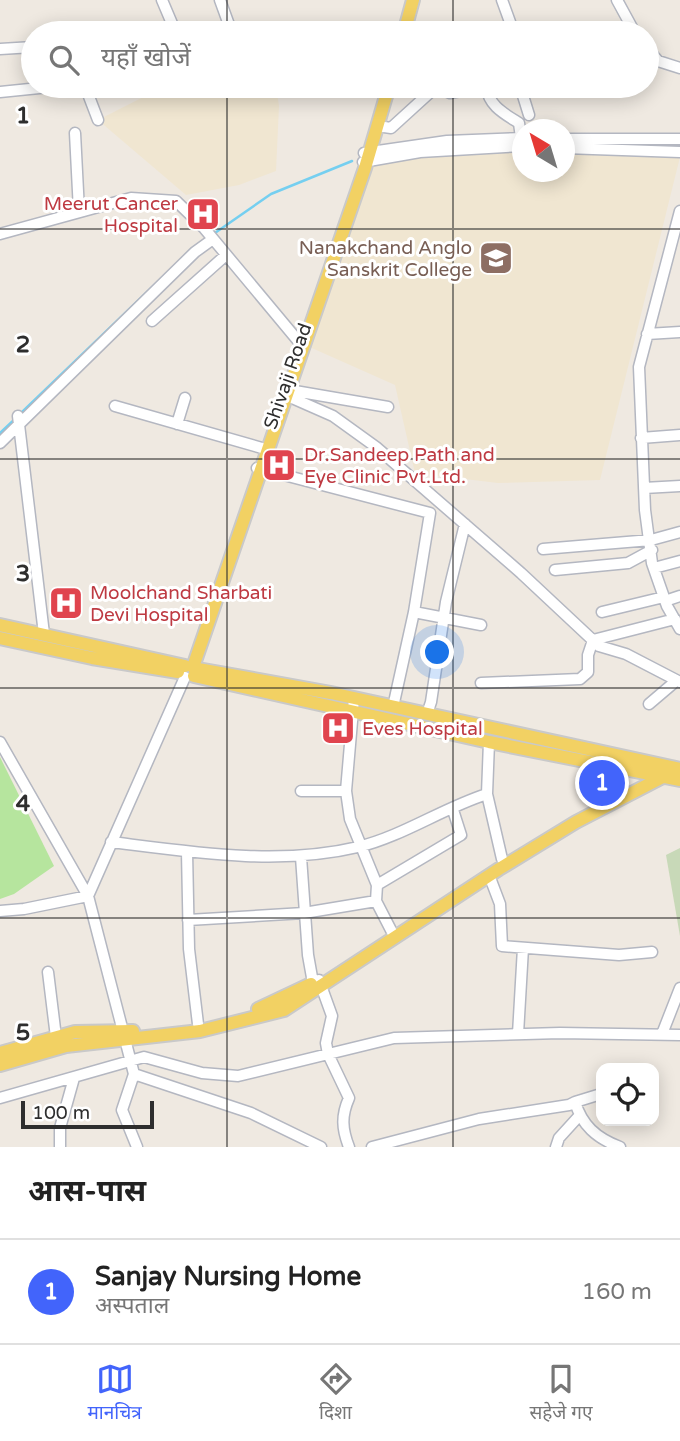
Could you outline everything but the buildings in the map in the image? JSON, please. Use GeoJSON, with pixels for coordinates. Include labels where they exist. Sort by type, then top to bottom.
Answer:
{"type":"FeatureCollection","features":[{"type":"Feature","properties":{"kind":"main road"},"geometry":{"type":"LineString","coordinates":[[401,21],[407,0]]}},
{"type":"Feature","properties":{"kind":"main road"},"geometry":{"type":"LineString","coordinates":[[407,21],[413,0]]}},
{"type":"Feature","properties":{"kind":"main road","name":"Shivaji Road"},"geometry":{"type":"LineString","coordinates":[[189,670],[365,157],[380,98]]}},
{"type":"Feature","properties":{"kind":"main road"},"geometry":{"type":"LineString","coordinates":[[365,157],[385,98]]}},
{"type":"Feature","properties":{"kind":"main road"},"geometry":{"type":"LineString","coordinates":[[0,625],[189,670],[353,705],[489,742],[623,767],[672,772]]}},
{"type":"Feature","properties":{"kind":"main road"},"geometry":{"type":"LineString","coordinates":[[0,638],[92,659],[189,670]]}},
{"type":"Feature","properties":{"kind":"main road"},"geometry":{"type":"LineString","coordinates":[[353,705],[393,706],[672,772]]}},
{"type":"Feature","properties":{"kind":"main road"},"geometry":{"type":"LineString","coordinates":[[618,793],[623,767]]}},
{"type":"Feature","properties":{"kind":"main road"},"geometry":{"type":"LineString","coordinates":[[0,1053],[56,1037],[76,1039],[200,1031],[284,1010],[502,859],[573,815],[618,793],[672,772]]}},
{"type":"Feature","properties":{"kind":"main road"},"geometry":{"type":"LineString","coordinates":[[122,1036],[240,1016],[318,984],[576,822],[672,772]]}},
{"type":"Feature","properties":{"kind":"main road"},"geometry":{"type":"LineString","coordinates":[[0,1065],[76,1039]]}},
{"type":"Feature","properties":{"kind":"street"},"geometry":{"type":"LineString","coordinates":[[162,0],[171,21]]}},
{"type":"Feature","properties":{"kind":"street"},"geometry":{"type":"LineString","coordinates":[[220,0],[228,21]]}},
{"type":"Feature","properties":{"kind":"street"},"geometry":{"type":"LineString","coordinates":[[617,0],[629,21]]}},
{"type":"Feature","properties":{"kind":"street"},"geometry":{"type":"LineString","coordinates":[[504,1],[510,21]]}},
{"type":"Feature","properties":{"kind":"street"},"geometry":{"type":"LineString","coordinates":[[0,49],[21,48]]}},
{"type":"Feature","properties":{"kind":"street"},"geometry":{"type":"LineString","coordinates":[[659,61],[680,68]]}},
{"type":"Feature","properties":{"kind":"street"},"geometry":{"type":"LineString","coordinates":[[0,92],[21,90]]}},
{"type":"Feature","properties":{"kind":"street"},"geometry":{"type":"LineString","coordinates":[[90,98],[98,120]]}},
{"type":"Feature","properties":{"kind":"street"},"geometry":{"type":"LineString","coordinates":[[377,126],[391,128],[424,98]]}},
{"type":"Feature","properties":{"kind":"street"},"geometry":{"type":"LineString","coordinates":[[489,98],[496,109],[512,119]]}},
{"type":"Feature","properties":{"kind":"street"},"geometry":{"type":"LineString","coordinates":[[524,98],[529,115]]}},
{"type":"Feature","properties":{"kind":"street"},"geometry":{"type":"LineString","coordinates":[[75,133],[79,211]]}},
{"type":"Feature","properties":{"kind":"street"},"geometry":{"type":"LineString","coordinates":[[575,139],[680,139]]}},
{"type":"Feature","properties":{"kind":"street"},"geometry":{"type":"LineString","coordinates":[[365,157],[447,141],[512,141]]}},
{"type":"Feature","properties":{"kind":"street"},"geometry":{"type":"LineString","coordinates":[[575,148],[680,152]]}},
{"type":"Feature","properties":{"kind":"street"},"geometry":{"type":"LineString","coordinates":[[0,234],[131,198],[176,201],[204,228],[301,342]]}},
{"type":"Feature","properties":{"kind":"street"},"geometry":{"type":"LineString","coordinates":[[593,640],[677,624],[654,568],[644,488],[639,367],[680,214]]}},
{"type":"Feature","properties":{"kind":"street"},"geometry":{"type":"LineString","coordinates":[[0,443],[20,419],[195,252],[213,239]]}},
{"type":"Feature","properties":{"kind":"street"},"geometry":{"type":"LineString","coordinates":[[152,321],[226,255]]}},
{"type":"Feature","properties":{"kind":"street"},"geometry":{"type":"LineString","coordinates":[[667,260],[680,259]]}},
{"type":"Feature","properties":{"kind":"street"},"geometry":{"type":"LineString","coordinates":[[647,334],[680,332]]}},
{"type":"Feature","properties":{"kind":"street"},"geometry":{"type":"LineString","coordinates":[[286,393],[388,407]]}},
{"type":"Feature","properties":{"kind":"street"},"geometry":{"type":"LineString","coordinates":[[286,393],[333,416],[376,447],[466,524],[599,646],[643,662],[678,681],[649,704]]}},
{"type":"Feature","properties":{"kind":"street"},"geometry":{"type":"LineString","coordinates":[[177,424],[185,398]]}},
{"type":"Feature","properties":{"kind":"street"},"geometry":{"type":"LineString","coordinates":[[115,406],[266,449]]}},
{"type":"Feature","properties":{"kind":"street"},"geometry":{"type":"LineString","coordinates":[[20,419],[44,634]]}},
{"type":"Feature","properties":{"kind":"street"},"geometry":{"type":"LineString","coordinates":[[641,438],[680,435]]}},
{"type":"Feature","properties":{"kind":"street"},"geometry":{"type":"LineString","coordinates":[[259,469],[430,513],[414,612],[393,706]]}},
{"type":"Feature","properties":{"kind":"street"},"geometry":{"type":"LineString","coordinates":[[644,488],[680,486]]}},
{"type":"Feature","properties":{"kind":"street"},"geometry":{"type":"LineString","coordinates":[[427,714],[466,524]]}},
{"type":"Feature","properties":{"kind":"street"},"geometry":{"type":"LineString","coordinates":[[555,570],[628,563],[652,545],[680,532]]}},
{"type":"Feature","properties":{"kind":"street"},"geometry":{"type":"LineString","coordinates":[[542,549],[652,545]]}},
{"type":"Feature","properties":{"kind":"street"},"geometry":{"type":"LineString","coordinates":[[654,568],[680,561]]}},
{"type":"Feature","properties":{"kind":"street"},"geometry":{"type":"LineString","coordinates":[[602,612],[680,596]]}},
{"type":"Feature","properties":{"kind":"street"},"geometry":{"type":"LineString","coordinates":[[414,612],[481,625]]}},
{"type":"Feature","properties":{"kind":"street"},"geometry":{"type":"LineString","coordinates":[[481,683],[580,679],[588,672],[593,640]]}},
{"type":"Feature","properties":{"kind":"street"},"geometry":{"type":"LineString","coordinates":[[88,896],[189,670]]}},
{"type":"Feature","properties":{"kind":"street"},"geometry":{"type":"LineString","coordinates":[[353,705],[346,792],[350,819],[359,847],[377,885],[376,901],[393,934]]}},
{"type":"Feature","properties":{"kind":"street"},"geometry":{"type":"LineString","coordinates":[[0,742],[88,896],[131,1069],[122,1110],[137,1147]]}},
{"type":"Feature","properties":{"kind":"street"},"geometry":{"type":"LineString","coordinates":[[489,742],[487,793],[502,859]]}},
{"type":"Feature","properties":{"kind":"street"},"geometry":{"type":"LineString","coordinates":[[301,791],[346,792]]}},
{"type":"Feature","properties":{"kind":"street"},"geometry":{"type":"LineString","coordinates":[[111,842],[187,852],[301,857],[359,847],[453,810],[487,793]]}},
{"type":"Feature","properties":{"kind":"street"},"geometry":{"type":"LineString","coordinates":[[377,885],[461,835],[453,810]]}},
{"type":"Feature","properties":{"kind":"street"},"geometry":{"type":"LineString","coordinates":[[187,852],[188,920],[198,1024]]}},
{"type":"Feature","properties":{"kind":"street"},"geometry":{"type":"LineString","coordinates":[[301,857],[304,913],[318,984],[332,1016],[326,1042],[328,1054],[349,1098],[343,1111],[343,1130],[349,1147]]}},
{"type":"Feature","properties":{"kind":"street"},"geometry":{"type":"LineString","coordinates":[[489,875],[500,904],[502,946],[619,955],[652,952]]}},
{"type":"Feature","properties":{"kind":"street"},"geometry":{"type":"LineString","coordinates":[[0,911],[88,896]]}},
{"type":"Feature","properties":{"kind":"street"},"geometry":{"type":"LineString","coordinates":[[188,920],[304,913],[376,901]]}},
{"type":"Feature","properties":{"kind":"street"},"geometry":{"type":"LineString","coordinates":[[518,1034],[523,948]]}},
{"type":"Feature","properties":{"kind":"street"},"geometry":{"type":"LineString","coordinates":[[48,972],[56,1037]]}},
{"type":"Feature","properties":{"kind":"street"},"geometry":{"type":"LineString","coordinates":[[662,1034],[680,988]]}},
{"type":"Feature","properties":{"kind":"street"},"geometry":{"type":"LineString","coordinates":[[131,1069],[144,1057],[202,1073],[238,1076],[394,1038],[518,1034],[680,1035]]}},
{"type":"Feature","properties":{"kind":"street"},"geometry":{"type":"LineString","coordinates":[[0,1098],[74,1078],[131,1069],[251,1113],[321,1147]]}},
{"type":"Feature","properties":{"kind":"street"},"geometry":{"type":"LineString","coordinates":[[60,1147],[60,1128],[74,1078]]}},
{"type":"Feature","properties":{"kind":"street"},"geometry":{"type":"LineString","coordinates":[[372,1147],[479,1119],[569,1105],[596,1095]]}},
{"type":"Feature","properties":{"kind":"street"},"geometry":{"type":"LineString","coordinates":[[575,1101],[580,1121],[608,1143],[620,1147]]}},
{"type":"Feature","properties":{"kind":"street"},"geometry":{"type":"LineString","coordinates":[[556,1147],[559,1138],[579,1116]]}},
{"type":"Feature","properties":{"kind":"shaded area"},"geometry":{"type":"Polygon","coordinates":[[[141,98],[278,98],[276,171],[239,185],[186,195],[98,120],[141,98]]]}},
{"type":"Feature","properties":{"kind":"shaded area","name":"Nanakchand Anglo Sanskrit College"},"geometry":{"type":"Polygon","coordinates":[[[512,150],[512,182],[575,182],[575,152],[680,157],[600,480],[498,483],[415,473],[395,385],[305,345],[368,168],[421,155],[512,150]]]}},
{"type":"Feature","properties":{"kind":"green space"},"geometry":{"type":"Polygon","coordinates":[[[0,757],[54,866],[14,894],[0,899],[0,757]]]}},
{"type":"Feature","properties":{"kind":"green space"},"geometry":{"type":"Polygon","coordinates":[[[680,848],[680,936],[666,855],[680,848]]]}},
{"type":"Feature","properties":{"kind":"waterway"},"geometry":{"type":"LineString","coordinates":[[617,145],[680,145]]}},
{"type":"Feature","properties":{"kind":"waterway"},"geometry":{"type":"LineString","coordinates":[[212,235],[271,194],[352,161]]}},
{"type":"Feature","properties":{"kind":"waterway"},"geometry":{"type":"LineString","coordinates":[[20,414],[167,273]]}},
{"type":"Feature","properties":{"kind":"waterway"},"geometry":{"type":"LineString","coordinates":[[0,433],[15,419]]}},
{"type":"Feature","properties":{"kind":"place","name":"Meerut Cancer Hospital"},"geometry":{"type":"Point","coordinates":[203,214]}},
{"type":"Feature","properties":{"kind":"place","name":"Nanakchand Anglo Sanskrit College"},"geometry":{"type":"Point","coordinates":[496,258]}},
{"type":"Feature","properties":{"kind":"place","name":"Dr.Sandeep Path and Eye Clinic Pvt.Ltd."},"geometry":{"type":"Point","coordinates":[279,465]}},
{"type":"Feature","properties":{"kind":"place","name":"Moolchand Sharbati Devi Hospital"},"geometry":{"type":"Point","coordinates":[66,603]}},
{"type":"Feature","properties":{"kind":"place","name":"Eves Hospital"},"geometry":{"type":"Point","coordinates":[338,728]}},
{"type":"Feature","properties":{"kind":"place","name":"Sanjay Nursing Home"},"geometry":{"type":"Point","coordinates":[602,783]}}]}
